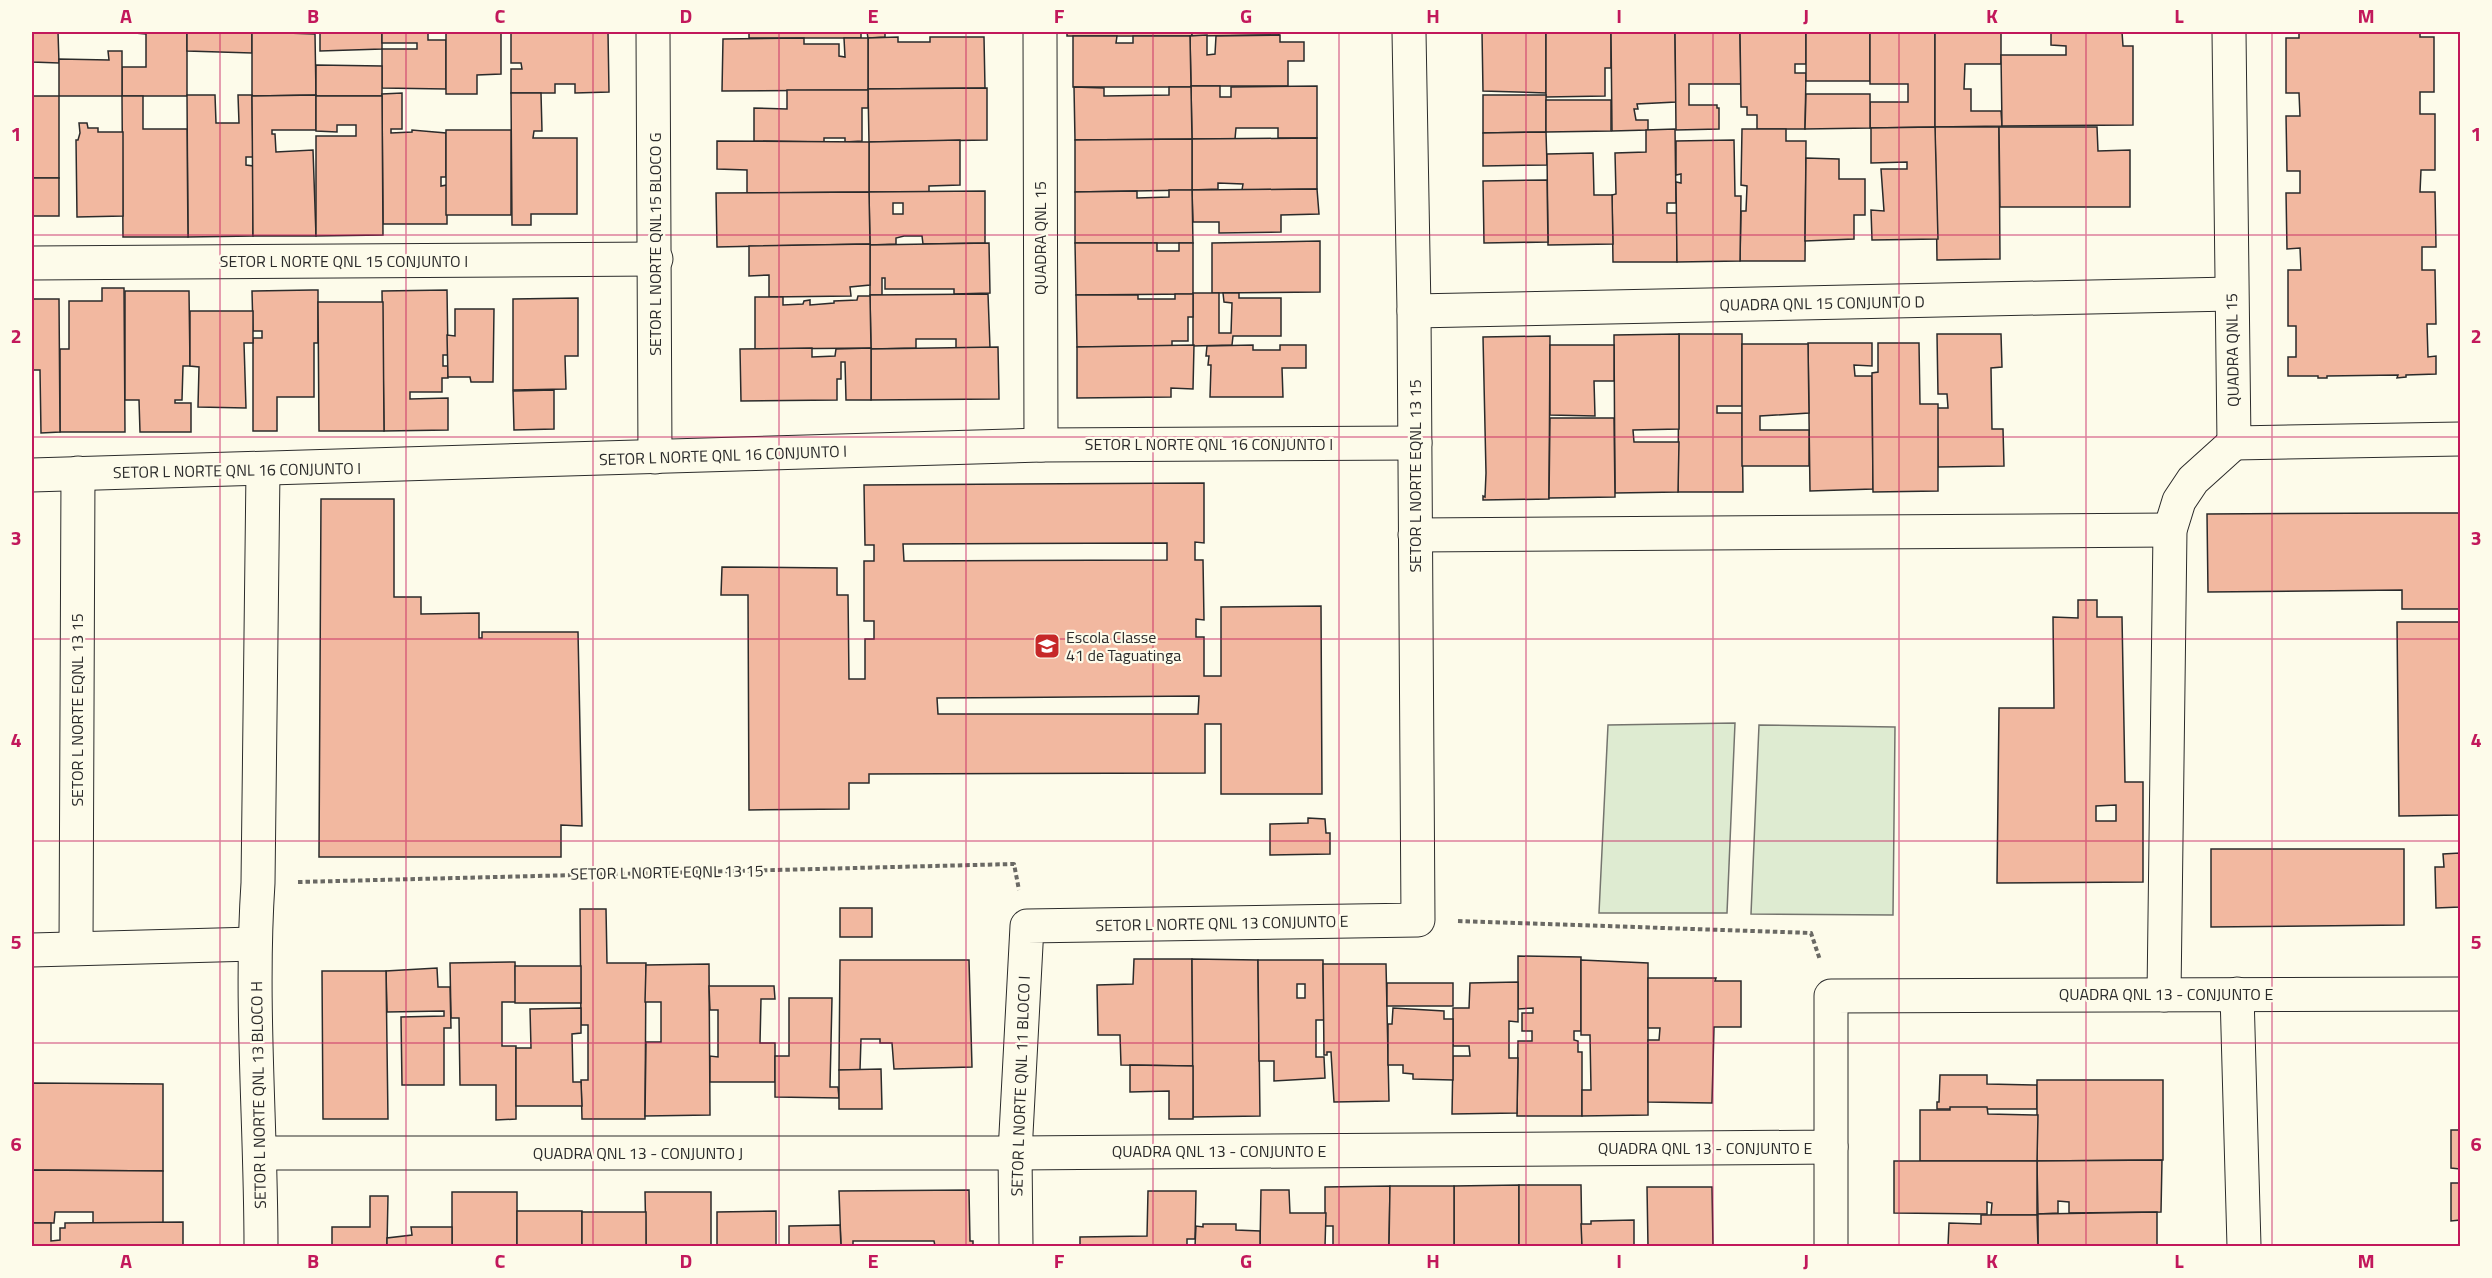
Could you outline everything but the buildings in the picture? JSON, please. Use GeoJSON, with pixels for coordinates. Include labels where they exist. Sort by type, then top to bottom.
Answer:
{"type":"FeatureCollection","features":[{"type":"Feature","properties":{"kind":"street","name":"SETOR L NORTE QNL15 BLOCO G"},"geometry":{"type":"LineString","coordinates":[[653,32],[656,457]]}},
{"type":"Feature","properties":{"kind":"street","name":"QUADRA QNL 15"},"geometry":{"type":"LineString","coordinates":[[1040,32],[1041,445]]}},
{"type":"Feature","properties":{"kind":"street","name":"SETOR L NORTE EQNL 13 15"},"geometry":{"type":"LineString","coordinates":[[1409,32],[1414,311],[1418,920]]}},
{"type":"Feature","properties":{"kind":"street","name":"QUADRA QNL 15"},"geometry":{"type":"LineString","coordinates":[[2229,32],[2234,443]]}},
{"type":"Feature","properties":{"kind":"street","name":"SETOR L NORTE QNL 15 CONJUNTO I"},"geometry":{"type":"LineString","coordinates":[[32,263],[656,259]]}},
{"type":"Feature","properties":{"kind":"street","name":"QUADRA QNL 15 CONJUNTO D"},"geometry":{"type":"LineString","coordinates":[[1414,311],[2231,294]]}},
{"type":"Feature","properties":{"kind":"street"},"geometry":{"type":"LineString","coordinates":[[2164,995],[2170,530],[2179,501],[2193,480],[2234,443],[2460,439]]}},
{"type":"Feature","properties":{"kind":"street","name":"SETOR L NORTE QNL 16 CONJUNTO I"},"geometry":{"type":"LineString","coordinates":[[32,476],[1041,445],[1415,443]]}},
{"type":"Feature","properties":{"kind":"street"},"geometry":{"type":"LineString","coordinates":[[32,950],[254,944],[258,883],[263,470]]}},
{"type":"Feature","properties":{"kind":"street","name":"SETOR L NORTE EQNL 13 15"},"geometry":{"type":"LineString","coordinates":[[76,948],[78,473]]}},
{"type":"Feature","properties":{"kind":"street"},"geometry":{"type":"LineString","coordinates":[[1416,535],[2170,530]]}},
{"type":"Feature","properties":{"kind":"street","name":"SETOR L NORTE QNL 13 CONJUNTO E"},"geometry":{"type":"LineString","coordinates":[[1027,926],[1418,920]]}},
{"type":"Feature","properties":{"kind":"street","name":"SETOR L NORTE QNL 11 BLOCO I"},"geometry":{"type":"LineString","coordinates":[[1016,1246],[1015,1153],[1027,926]]}},
{"type":"Feature","properties":{"kind":"street","name":"SETOR L NORTE QNL 13 BLOCO H"},"geometry":{"type":"LineString","coordinates":[[254,944],[261,1153],[261,1246]]}},
{"type":"Feature","properties":{"kind":"street","name":"QUADRA QNL 13 - CONJUNTO E"},"geometry":{"type":"LineString","coordinates":[[1015,1153],[1831,1147],[1831,996],[2460,993]]}},
{"type":"Feature","properties":{"kind":"street"},"geometry":{"type":"LineString","coordinates":[[2237,994],[2244,1246]]}},
{"type":"Feature","properties":{"kind":"street"},"geometry":{"type":"LineString","coordinates":[[1831,1147],[1831,1246]]}},
{"type":"Feature","properties":{"kind":"street","name":"QUADRA QNL 13 - CONJUNTO J"},"geometry":{"type":"LineString","coordinates":[[261,1153],[1015,1153]]}},
{"type":"Feature","properties":{"kind":"path","name":"SETOR L NORTE EQNL 13 15"},"geometry":{"type":"LineString","coordinates":[[258,883],[1014,864],[1027,926]]}},
{"type":"Feature","properties":{"kind":"path"},"geometry":{"type":"LineString","coordinates":[[1418,920],[1811,933],[1831,996]]}},
{"type":"Feature","properties":{"kind":"green space"},"geometry":{"type":"Polygon","coordinates":[[[1735,723],[1727,913],[1599,913],[1608,725],[1735,723]]]}},
{"type":"Feature","properties":{"kind":"green space"},"geometry":{"type":"Polygon","coordinates":[[[1759,725],[1895,727],[1893,915],[1751,914],[1759,725]]]}},
{"type":"Feature","properties":{"kind":"place","name":"Escola Classe 41 de Taguatinga"},"geometry":{"type":"Point","coordinates":[1047,646]}}]}
